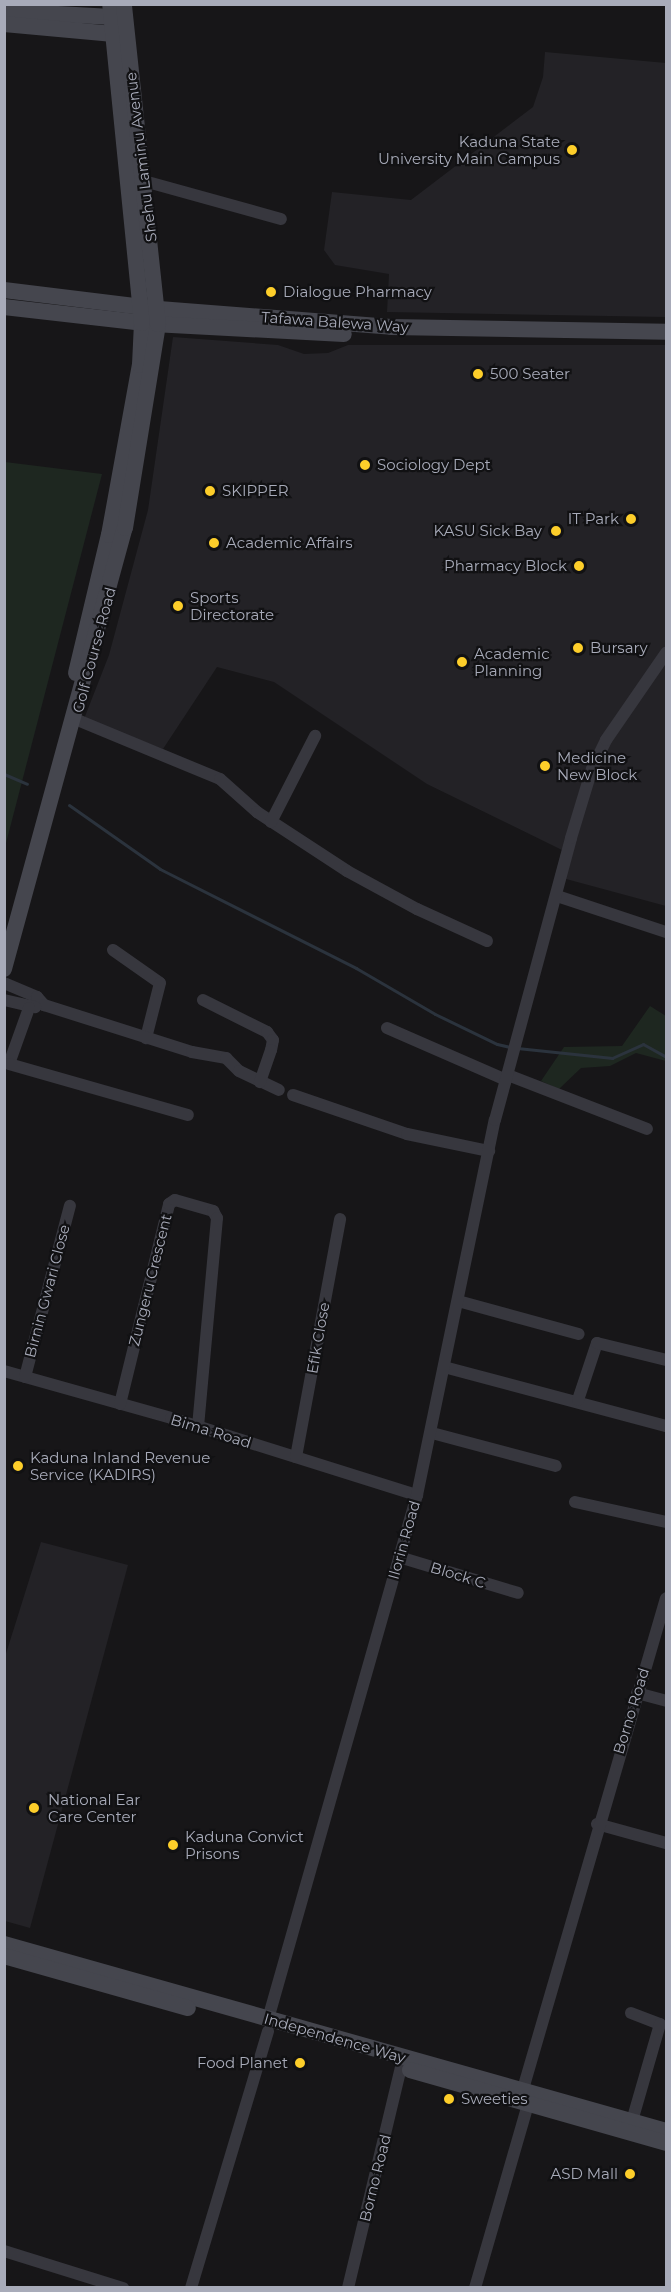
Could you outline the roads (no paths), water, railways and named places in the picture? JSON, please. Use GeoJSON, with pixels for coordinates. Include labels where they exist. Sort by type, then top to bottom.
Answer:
{"type":"FeatureCollection","features":[{"type":"Feature","properties":{"kind":"main road"},"geometry":{"type":"LineString","coordinates":[[4,11],[115,9]]}},
{"type":"Feature","properties":{"kind":"main road","name":"Shehu Laminu Avenue"},"geometry":{"type":"LineString","coordinates":[[115,9],[114,34],[140,305],[153,318]]}},
{"type":"Feature","properties":{"kind":"main road","name":"Shehu Laminu Avenue"},"geometry":{"type":"LineString","coordinates":[[115,9],[144,181],[153,318]]}},
{"type":"Feature","properties":{"kind":"main road"},"geometry":{"type":"LineString","coordinates":[[4,24],[114,34]]}},
{"type":"Feature","properties":{"kind":"main road"},"geometry":{"type":"LineString","coordinates":[[4,290],[140,305]]}},
{"type":"Feature","properties":{"kind":"main road","name":"Tafawa Balewa Way"},"geometry":{"type":"LineString","coordinates":[[4,307],[394,337],[666,340]]}},
{"type":"Feature","properties":{"kind":"main road","name":"Tafawa Balewa Way"},"geometry":{"type":"LineString","coordinates":[[153,318],[391,327],[666,332]]}},
{"type":"Feature","properties":{"kind":"main road","name":"Golf Course Road"},"geometry":{"type":"LineString","coordinates":[[4,969],[75,719],[153,318]]}},
{"type":"Feature","properties":{"kind":"main road","name":"Golf Course Road"},"geometry":{"type":"LineString","coordinates":[[4,928],[95,625]]}},
{"type":"Feature","properties":{"kind":"main road","name":"Independence Way"},"geometry":{"type":"LineString","coordinates":[[5,1954],[525,2097],[666,2143]]}},
{"type":"Feature","properties":{"kind":"main road","name":"Independence Way"},"geometry":{"type":"LineString","coordinates":[[268,2025],[401,2068],[632,2121],[666,2131]]}},
{"type":"Feature","properties":{"kind":"street"},"geometry":{"type":"LineString","coordinates":[[144,181],[281,219]]}},
{"type":"Feature","properties":{"kind":"street","name":"Ilorin Road"},"geometry":{"type":"LineString","coordinates":[[191,2288],[268,2025],[417,1495],[432,1433],[489,1151],[517,1040],[592,770],[606,740],[666,653]]}},
{"type":"Feature","properties":{"kind":"street"},"geometry":{"type":"LineString","coordinates":[[75,719],[220,779],[271,822],[347,871],[417,909],[488,941]]}},
{"type":"Feature","properties":{"kind":"street"},"geometry":{"type":"LineString","coordinates":[[271,822],[315,736]]}},
{"type":"Feature","properties":{"kind":"street"},"geometry":{"type":"LineString","coordinates":[[557,896],[666,932]]}},
{"type":"Feature","properties":{"kind":"street"},"geometry":{"type":"LineString","coordinates":[[113,950],[160,983],[146,1038]]}},
{"type":"Feature","properties":{"kind":"street"},"geometry":{"type":"LineString","coordinates":[[4,983],[38,997],[44,1005]]}},
{"type":"Feature","properties":{"kind":"street"},"geometry":{"type":"LineString","coordinates":[[4,1000],[29,1008],[44,1005],[146,1038],[226,1058],[239,1071],[279,1090]]}},
{"type":"Feature","properties":{"kind":"street"},"geometry":{"type":"LineString","coordinates":[[203,1000],[267,1032],[273,1040],[260,1082]]}},
{"type":"Feature","properties":{"kind":"street"},"geometry":{"type":"LineString","coordinates":[[29,1008],[9,1064],[188,1115]]}},
{"type":"Feature","properties":{"kind":"street"},"geometry":{"type":"LineString","coordinates":[[387,1028],[507,1077],[647,1129]]}},
{"type":"Feature","properties":{"kind":"street"},"geometry":{"type":"LineString","coordinates":[[293,1095],[407,1134],[489,1151]]}},
{"type":"Feature","properties":{"kind":"street","name":"Zungeru Crescent"},"geometry":{"type":"LineString","coordinates":[[120,1404],[169,1204],[175,1200],[213,1211],[217,1218],[198,1427]]}},
{"type":"Feature","properties":{"kind":"street","name":"Birnin Gwari Close"},"geometry":{"type":"LineString","coordinates":[[25,1377],[70,1206]]}},
{"type":"Feature","properties":{"kind":"street","name":"Efik Close"},"geometry":{"type":"LineString","coordinates":[[296,1457],[340,1219]]}},
{"type":"Feature","properties":{"kind":"street"},"geometry":{"type":"LineString","coordinates":[[458,1301],[579,1334]]}},
{"type":"Feature","properties":{"kind":"street"},"geometry":{"type":"LineString","coordinates":[[578,1400],[597,1343],[666,1360]]}},
{"type":"Feature","properties":{"kind":"street"},"geometry":{"type":"LineString","coordinates":[[444,1367],[578,1400],[666,1426]]}},
{"type":"Feature","properties":{"kind":"street","name":"Bima Road"},"geometry":{"type":"LineString","coordinates":[[4,1371],[198,1427],[417,1495]]}},
{"type":"Feature","properties":{"kind":"street"},"geometry":{"type":"LineString","coordinates":[[432,1433],[556,1466]]}},
{"type":"Feature","properties":{"kind":"street"},"geometry":{"type":"LineString","coordinates":[[575,1502],[666,1522]]}},
{"type":"Feature","properties":{"kind":"street","name":"Block C"},"geometry":{"type":"LineString","coordinates":[[399,1557],[518,1593]]}},
{"type":"Feature","properties":{"kind":"street","name":"Borno Road"},"geometry":{"type":"LineString","coordinates":[[475,2288],[597,1824],[666,1598]]}},
{"type":"Feature","properties":{"kind":"street"},"geometry":{"type":"LineString","coordinates":[[637,1693],[666,1701]]}},
{"type":"Feature","properties":{"kind":"street"},"geometry":{"type":"LineString","coordinates":[[597,1824],[666,1843]]}},
{"type":"Feature","properties":{"kind":"street"},"geometry":{"type":"LineString","coordinates":[[631,2013],[660,2024],[632,2121]]}},
{"type":"Feature","properties":{"kind":"street","name":"Borno Road"},"geometry":{"type":"LineString","coordinates":[[348,2288],[401,2068]]}},
{"type":"Feature","properties":{"kind":"street"},"geometry":{"type":"LineString","coordinates":[[4,2251],[123,2288]]}},
{"type":"Feature","properties":{"kind":"waterway"},"geometry":{"type":"LineString","coordinates":[[4,774],[27,784]]}},
{"type":"Feature","properties":{"kind":"waterway"},"geometry":{"type":"LineString","coordinates":[[69,805],[160,869],[356,968],[435,1014],[497,1044],[510,1047]]}},
{"type":"Feature","properties":{"kind":"waterway"},"geometry":{"type":"LineString","coordinates":[[517,1048],[612,1058],[643,1044],[666,1057]]}},
{"type":"Feature","properties":{"kind":"place","name":"Kaduna State University Main Campus"},"geometry":{"type":"Point","coordinates":[572,150]}},
{"type":"Feature","properties":{"kind":"place","name":"Dialogue Pharmacy"},"geometry":{"type":"Point","coordinates":[271,292]}},
{"type":"Feature","properties":{"kind":"place","name":"500 Seater"},"geometry":{"type":"Point","coordinates":[478,374]}},
{"type":"Feature","properties":{"kind":"place","name":"Sociology Dept"},"geometry":{"type":"Point","coordinates":[365,465]}},
{"type":"Feature","properties":{"kind":"place","name":"SKIPPER"},"geometry":{"type":"Point","coordinates":[210,491]}},
{"type":"Feature","properties":{"kind":"place","name":"IT Park"},"geometry":{"type":"Point","coordinates":[631,519]}},
{"type":"Feature","properties":{"kind":"place","name":"KASU Sick Bay"},"geometry":{"type":"Point","coordinates":[556,531]}},
{"type":"Feature","properties":{"kind":"place","name":"Academic Affairs"},"geometry":{"type":"Point","coordinates":[214,543]}},
{"type":"Feature","properties":{"kind":"place","name":"Pharmacy Block"},"geometry":{"type":"Point","coordinates":[579,566]}},
{"type":"Feature","properties":{"kind":"place","name":"Sports Directorate"},"geometry":{"type":"Point","coordinates":[178,606]}},
{"type":"Feature","properties":{"kind":"place","name":"Bursary"},"geometry":{"type":"Point","coordinates":[578,648]}},
{"type":"Feature","properties":{"kind":"place","name":"Academic Planning"},"geometry":{"type":"Point","coordinates":[462,662]}},
{"type":"Feature","properties":{"kind":"place","name":"Medicine New Block"},"geometry":{"type":"Point","coordinates":[545,766]}},
{"type":"Feature","properties":{"kind":"place","name":"Kaduna Inland Revenue Service (KADIRS)"},"geometry":{"type":"Point","coordinates":[18,1466]}},
{"type":"Feature","properties":{"kind":"place","name":"National Ear Care Center"},"geometry":{"type":"Point","coordinates":[34,1808]}},
{"type":"Feature","properties":{"kind":"place","name":"Kaduna Convict Prisons"},"geometry":{"type":"Point","coordinates":[173,1845]}},
{"type":"Feature","properties":{"kind":"place","name":"Food Planet"},"geometry":{"type":"Point","coordinates":[300,2063]}},
{"type":"Feature","properties":{"kind":"place","name":"Sweeties"},"geometry":{"type":"Point","coordinates":[449,2099]}},
{"type":"Feature","properties":{"kind":"place","name":"ASD Mall"},"geometry":{"type":"Point","coordinates":[630,2174]}}]}
